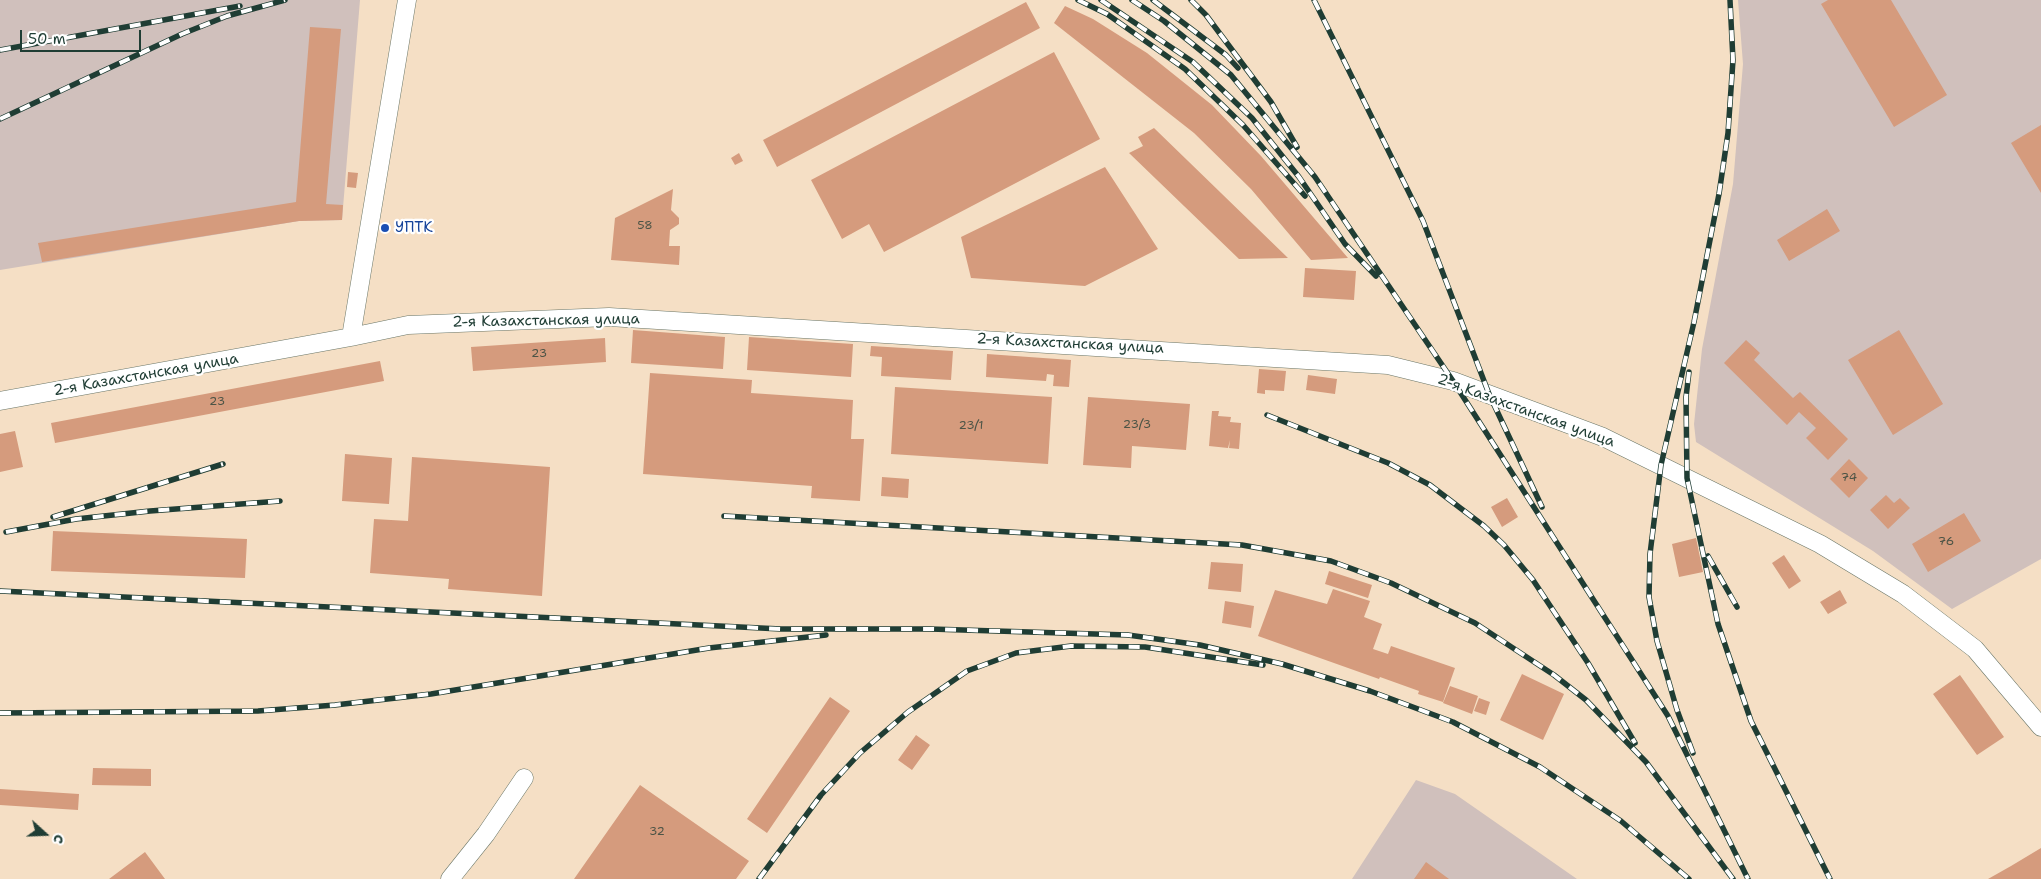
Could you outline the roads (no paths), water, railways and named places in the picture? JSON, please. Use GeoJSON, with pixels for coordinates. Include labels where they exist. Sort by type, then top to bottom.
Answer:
{"type":"FeatureCollection","features":[{"type":"Feature","properties":{"kind":"street"},"geometry":{"type":"LineString","coordinates":[[351,337],[407,0]]}},
{"type":"Feature","properties":{"kind":"street","name":"2-я Казахстанская улица"},"geometry":{"type":"LineString","coordinates":[[0,402],[408,325],[609,317],[1388,365],[1453,381],[1603,437],[1820,544],[1903,594],[1975,649],[2041,728]]}},
{"type":"Feature","properties":{"kind":"street"},"geometry":{"type":"LineString","coordinates":[[450,879],[486,834],[524,778]]}},
{"type":"Feature","properties":{"kind":"railway"},"geometry":{"type":"LineString","coordinates":[[0,119],[182,34],[227,16],[285,0]]}},
{"type":"Feature","properties":{"kind":"railway"},"geometry":{"type":"LineString","coordinates":[[1078,0],[1107,14],[1185,69],[1243,125],[1305,196]]}},
{"type":"Feature","properties":{"kind":"railway"},"geometry":{"type":"LineString","coordinates":[[1101,0],[1193,62],[1252,118],[1299,177],[1345,244],[1376,276]]}},
{"type":"Feature","properties":{"kind":"railway"},"geometry":{"type":"LineString","coordinates":[[1132,0],[1164,21],[1231,75],[1315,177],[1453,381],[1668,716],[1748,879]]}},
{"type":"Feature","properties":{"kind":"railway"},"geometry":{"type":"LineString","coordinates":[[1153,0],[1226,55],[1238,68]]}},
{"type":"Feature","properties":{"kind":"railway"},"geometry":{"type":"LineString","coordinates":[[1191,0],[1206,15],[1271,102],[1297,147]]}},
{"type":"Feature","properties":{"kind":"railway"},"geometry":{"type":"LineString","coordinates":[[1314,0],[1423,221],[1489,394],[1542,507]]}},
{"type":"Feature","properties":{"kind":"railway"},"geometry":{"type":"LineString","coordinates":[[1693,753],[1677,710],[1657,641],[1649,597],[1650,554],[1661,465],[1694,322],[1719,194],[1728,133],[1733,60],[1730,0]]}},
{"type":"Feature","properties":{"kind":"railway"},"geometry":{"type":"LineString","coordinates":[[0,50],[240,6]]}},
{"type":"Feature","properties":{"kind":"railway"},"geometry":{"type":"LineString","coordinates":[[1689,372],[1686,397],[1687,478],[1718,624],[1751,721],[1830,879]]}},
{"type":"Feature","properties":{"kind":"railway"},"geometry":{"type":"LineString","coordinates":[[1267,415],[1388,463],[1430,485],[1484,526],[1504,545],[1533,580],[1588,663],[1635,743]]}},
{"type":"Feature","properties":{"kind":"railway"},"geometry":{"type":"LineString","coordinates":[[53,517],[223,464]]}},
{"type":"Feature","properties":{"kind":"railway"},"geometry":{"type":"LineString","coordinates":[[6,532],[76,519],[280,501]]}},
{"type":"Feature","properties":{"kind":"railway"},"geometry":{"type":"LineString","coordinates":[[724,516],[1242,545],[1331,561],[1391,583],[1475,623],[1554,675],[1586,700],[1646,762],[1733,879]]}},
{"type":"Feature","properties":{"kind":"railway"},"geometry":{"type":"LineString","coordinates":[[1708,556],[1737,607]]}},
{"type":"Feature","properties":{"kind":"railway"},"geometry":{"type":"LineString","coordinates":[[0,591],[781,629],[930,629],[1128,635],[1200,645],[1282,664],[1370,691],[1453,722],[1540,767],[1621,821],[1689,879]]}},
{"type":"Feature","properties":{"kind":"railway"},"geometry":{"type":"LineString","coordinates":[[0,713],[258,711],[335,705],[431,694],[709,648],[826,635]]}},
{"type":"Feature","properties":{"kind":"railway"},"geometry":{"type":"LineString","coordinates":[[759,879],[821,795],[860,753],[908,712],[967,671],[1016,653],[1071,646],[1145,647],[1263,665]]}},
{"type":"Feature","properties":{"kind":"place","name":"УПТК"},"geometry":{"type":"Point","coordinates":[385,228]}}]}
